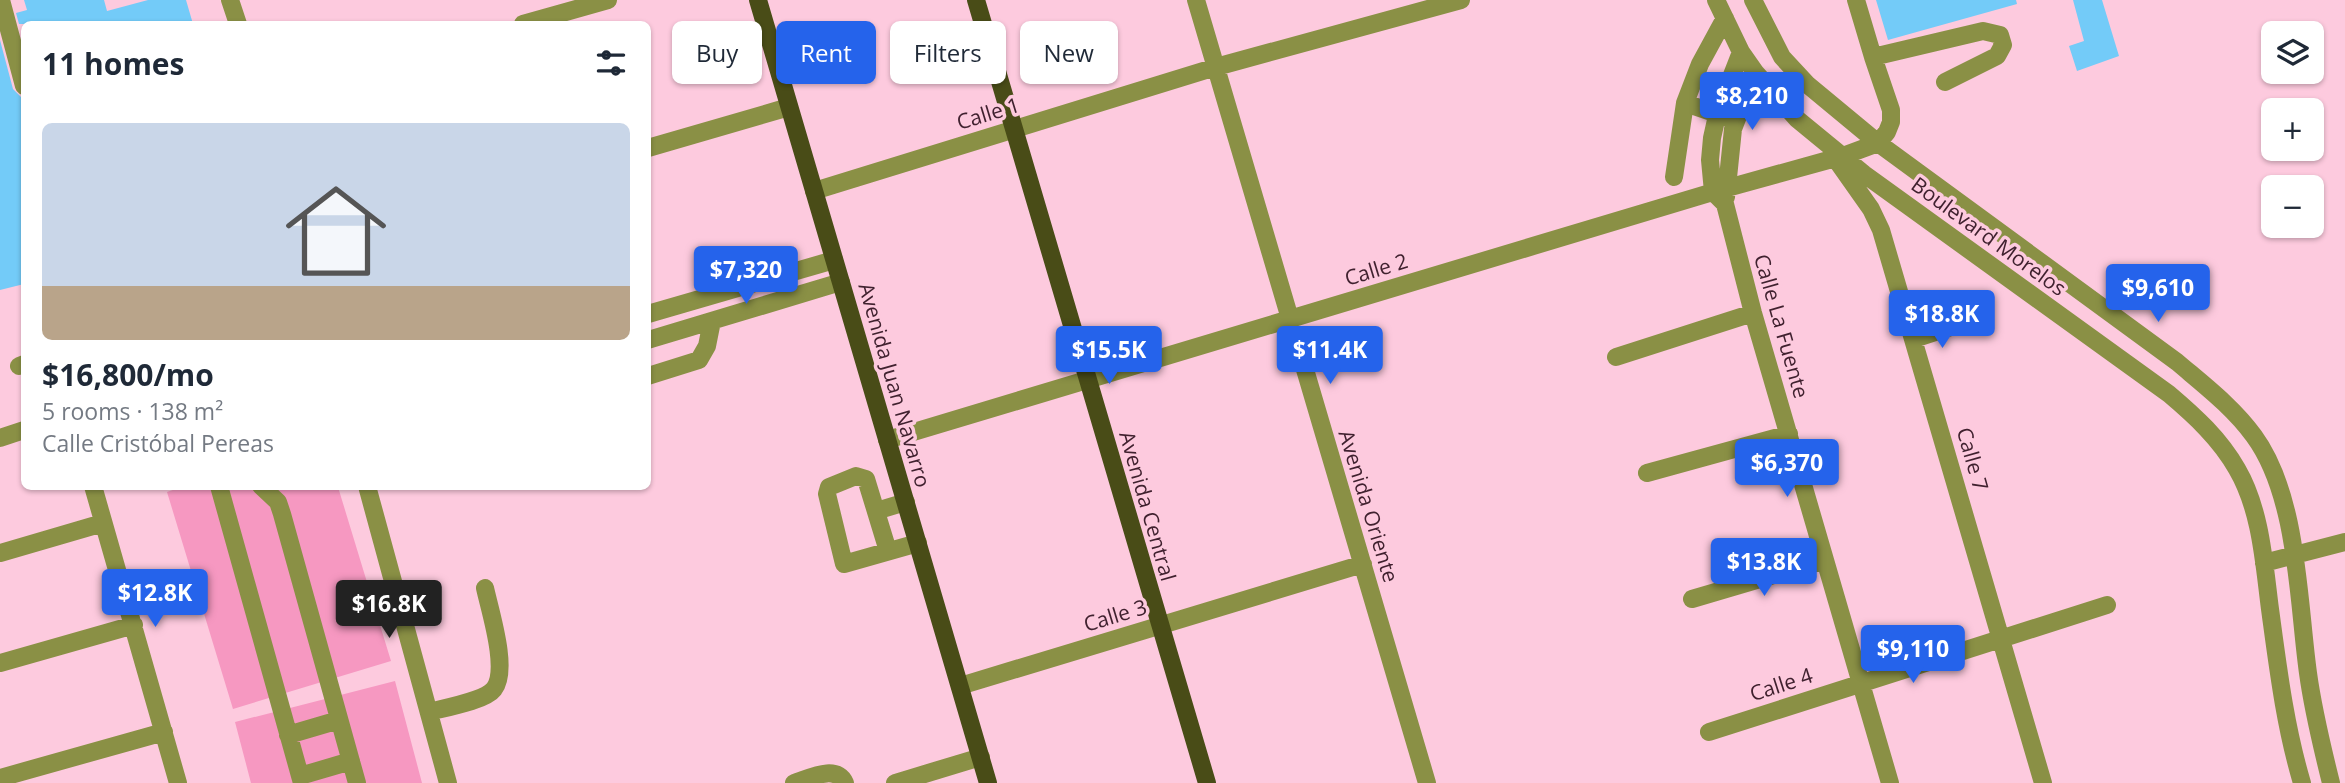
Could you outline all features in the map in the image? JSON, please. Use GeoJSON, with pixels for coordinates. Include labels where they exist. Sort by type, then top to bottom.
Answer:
{"type":"FeatureCollection","features":[{"type":"Feature","properties":{"kind":"main road","name":"Avenida Juan Navarro"},"geometry":{"type":"LineString","coordinates":[[758,0],[981,757],[984,782]]}},
{"type":"Feature","properties":{"kind":"main road","name":"Avenida Central"},"geometry":{"type":"LineString","coordinates":[[975,0],[1207,783]]}},
{"type":"Feature","properties":{"kind":"street"},"geometry":{"type":"LineString","coordinates":[[1,0],[21,75]]}},
{"type":"Feature","properties":{"kind":"street"},"geometry":{"type":"LineString","coordinates":[[230,0],[237,21]]}},
{"type":"Feature","properties":{"kind":"street"},"geometry":{"type":"LineString","coordinates":[[534,21],[608,0]]}},
{"type":"Feature","properties":{"kind":"street","name":"Avenida Oriente"},"geometry":{"type":"LineString","coordinates":[[1196,0],[1427,783]]}},
{"type":"Feature","properties":{"kind":"street","name":"Calle 1"},"geometry":{"type":"LineString","coordinates":[[814,191],[1216,67],[1461,0]]}},
{"type":"Feature","properties":{"kind":"street","name":"Boulevard Morelos"},"geometry":{"type":"LineString","coordinates":[[1716,0],[1741,52],[1755,72],[1797,119],[1839,157],[2169,394],[2198,419],[2222,446],[2251,497],[2264,563],[2281,693],[2302,783]]}},
{"type":"Feature","properties":{"kind":"street","name":"Boulevard Morelos"},"geometry":{"type":"LineString","coordinates":[[1753,0],[1760,19],[1782,57],[1808,85],[1878,143],[2177,362],[2222,400],[2255,437],[2276,475],[2287,514],[2308,677],[2331,783]]}},
{"type":"Feature","properties":{"kind":"street"},"geometry":{"type":"LineString","coordinates":[[1856,0],[1891,110],[1891,122],[1878,143]]}},
{"type":"Feature","properties":{"kind":"street"},"geometry":{"type":"LineString","coordinates":[[1674,177],[1685,103],[1700,64],[1725,18]]}},
{"type":"Feature","properties":{"kind":"street"},"geometry":{"type":"LineString","coordinates":[[1872,57],[1983,31],[2000,35],[2003,45],[1997,55],[1945,82]]}},
{"type":"Feature","properties":{"kind":"street","name":"Calle La Fuente"},"geometry":{"type":"LineString","coordinates":[[1741,52],[1717,116],[1710,160],[1889,783]]}},
{"type":"Feature","properties":{"kind":"street","name":"Calle La Fuente"},"geometry":{"type":"LineString","coordinates":[[1722,195],[1735,120],[1755,72]]}},
{"type":"Feature","properties":{"kind":"street"},"geometry":{"type":"LineString","coordinates":[[1685,103],[1735,120]]}},
{"type":"Feature","properties":{"kind":"street"},"geometry":{"type":"LineString","coordinates":[[651,147],[789,107]]}},
{"type":"Feature","properties":{"kind":"street","name":"Calle 2"},"geometry":{"type":"LineString","coordinates":[[887,440],[1290,319],[1722,195],[1878,143]]}},
{"type":"Feature","properties":{"kind":"street","name":"Calle 7"},"geometry":{"type":"LineString","coordinates":[[1839,157],[1881,230],[2043,783]]}},
{"type":"Feature","properties":{"kind":"street"},"geometry":{"type":"LineString","coordinates":[[651,313],[834,260]]}},
{"type":"Feature","properties":{"kind":"street"},"geometry":{"type":"LineString","coordinates":[[651,339],[841,282]]}},
{"type":"Feature","properties":{"kind":"street"},"geometry":{"type":"LineString","coordinates":[[1616,356],[1753,313]]}},
{"type":"Feature","properties":{"kind":"street"},"geometry":{"type":"LineString","coordinates":[[651,375],[699,360],[707,346],[712,321]]}},
{"type":"Feature","properties":{"kind":"street"},"geometry":{"type":"LineString","coordinates":[[1914,339],[1957,326]]}},
{"type":"Feature","properties":{"kind":"street"},"geometry":{"type":"LineString","coordinates":[[0,438],[21,431]]}},
{"type":"Feature","properties":{"kind":"street"},"geometry":{"type":"LineString","coordinates":[[1647,473],[1788,434]]}},
{"type":"Feature","properties":{"kind":"street"},"geometry":{"type":"LineString","coordinates":[[888,551],[866,480],[856,476],[832,485],[827,490],[844,564],[918,543]]}},
{"type":"Feature","properties":{"kind":"street"},"geometry":{"type":"LineString","coordinates":[[94,490],[178,783]]}},
{"type":"Feature","properties":{"kind":"street"},"geometry":{"type":"LineString","coordinates":[[222,490],[301,779],[351,761]]}},
{"type":"Feature","properties":{"kind":"street"},"geometry":{"type":"LineString","coordinates":[[265,490],[278,502],[282,514],[357,783]]}},
{"type":"Feature","properties":{"kind":"street"},"geometry":{"type":"LineString","coordinates":[[368,490],[448,783]]}},
{"type":"Feature","properties":{"kind":"street"},"geometry":{"type":"LineString","coordinates":[[876,511],[906,502]]}},
{"type":"Feature","properties":{"kind":"street"},"geometry":{"type":"LineString","coordinates":[[0,553],[103,523]]}},
{"type":"Feature","properties":{"kind":"street"},"geometry":{"type":"LineString","coordinates":[[2264,563],[2344,545]]}},
{"type":"Feature","properties":{"kind":"street"},"geometry":{"type":"LineString","coordinates":[[1692,599],[1825,560]]}},
{"type":"Feature","properties":{"kind":"street","name":"Calle 3"},"geometry":{"type":"LineString","coordinates":[[960,686],[1363,564]]}},
{"type":"Feature","properties":{"kind":"street"},"geometry":{"type":"LineString","coordinates":[[429,712],[482,697],[494,689],[500,675],[499,656],[485,588]]}},
{"type":"Feature","properties":{"kind":"street","name":"Calle 4"},"geometry":{"type":"LineString","coordinates":[[1709,732],[2107,605]]}},
{"type":"Feature","properties":{"kind":"street"},"geometry":{"type":"LineString","coordinates":[[0,663],[134,625]]}},
{"type":"Feature","properties":{"kind":"street"},"geometry":{"type":"LineString","coordinates":[[288,736],[340,720]]}},
{"type":"Feature","properties":{"kind":"street"},"geometry":{"type":"LineString","coordinates":[[0,778],[164,732]]}},
{"type":"Feature","properties":{"kind":"street"},"geometry":{"type":"LineString","coordinates":[[895,783],[981,757]]}},
{"type":"Feature","properties":{"kind":"street"},"geometry":{"type":"LineString","coordinates":[[793,783],[832,772],[839,774],[845,783]]}},
{"type":"Feature","properties":{"kind":"shaded area"},"geometry":{"type":"Polygon","coordinates":[[[339,490],[391,661],[233,709],[167,492],[339,490]]]}},
{"type":"Feature","properties":{"kind":"shaded area"},"geometry":{"type":"Polygon","coordinates":[[[395,681],[422,783],[251,783],[235,722],[395,681]]]}},
{"type":"Feature","properties":{"kind":"building"},"geometry":{"type":"Polygon","coordinates":[[[24,0],[104,0],[107,11],[148,0],[186,0],[192,21],[21,21],[19,24],[16,13],[27,10],[24,0]]]}},
{"type":"Feature","properties":{"kind":"building"},"geometry":{"type":"Polygon","coordinates":[[[1876,0],[2016,0],[2017,4],[1888,40],[1876,0]]]}},
{"type":"Feature","properties":{"kind":"building"},"geometry":{"type":"Polygon","coordinates":[[[2073,0],[2102,0],[2119,56],[2077,71],[2069,46],[2084,41],[2073,0]]]}},
{"type":"Feature","properties":{"kind":"building"},"geometry":{"type":"Polygon","coordinates":[[[0,40],[13,89],[21,97],[21,285],[0,290],[0,40]]]}}]}
